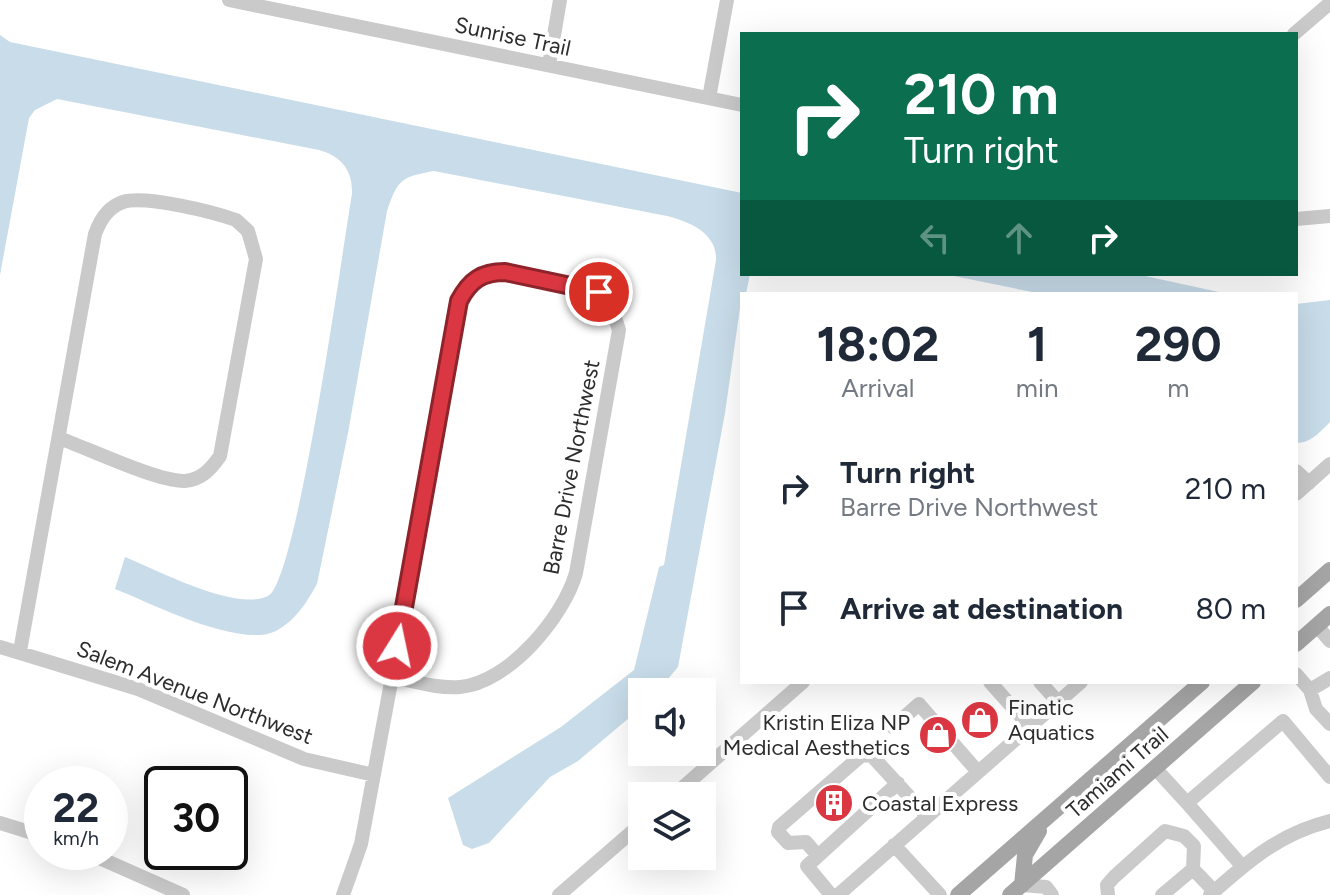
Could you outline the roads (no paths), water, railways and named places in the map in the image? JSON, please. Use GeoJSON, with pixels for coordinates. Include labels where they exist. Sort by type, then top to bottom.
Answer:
{"type":"FeatureCollection","features":[{"type":"Feature","properties":{"kind":"main road"},"geometry":{"type":"LineString","coordinates":[[1298,598],[1330,570]]}},
{"type":"Feature","properties":{"kind":"main road"},"geometry":{"type":"LineString","coordinates":[[1298,642],[1324,620]]}},
{"type":"Feature","properties":{"kind":"main road","name":"Tamiami Trail"},"geometry":{"type":"LineString","coordinates":[[958,895],[1200,684]]}},
{"type":"Feature","properties":{"kind":"main road","name":"Tamiami Trail"},"geometry":{"type":"LineString","coordinates":[[1020,892],[1251,684]]}},
{"type":"Feature","properties":{"kind":"main road"},"geometry":{"type":"LineString","coordinates":[[1020,892],[1025,855],[1045,819]]}},
{"type":"Feature","properties":{"kind":"street","name":"Sunrise Trail"},"geometry":{"type":"LineString","coordinates":[[229,0],[740,105]]}},
{"type":"Feature","properties":{"kind":"street"},"geometry":{"type":"LineString","coordinates":[[549,65],[560,0]]}},
{"type":"Feature","properties":{"kind":"street"},"geometry":{"type":"LineString","coordinates":[[709,98],[727,0]]}},
{"type":"Feature","properties":{"kind":"street"},"geometry":{"type":"LineString","coordinates":[[1296,32],[1330,3]]}},
{"type":"Feature","properties":{"kind":"street"},"geometry":{"type":"LineString","coordinates":[[20,651],[59,438],[100,220],[110,209],[138,200],[236,220],[248,231],[256,259],[220,456],[211,469],[199,477],[170,479],[59,438]]}},
{"type":"Feature","properties":{"kind":"street"},"geometry":{"type":"LineString","coordinates":[[1298,219],[1330,216]]}},
{"type":"Feature","properties":{"kind":"street","name":"Barre Drive Northwest"},"geometry":{"type":"LineString","coordinates":[[343,895],[361,844],[459,301],[466,287],[491,272],[505,272],[599,292],[610,302],[619,330],[576,573],[566,601],[539,637],[488,679],[459,687],[392,677]]}},
{"type":"Feature","properties":{"kind":"street"},"geometry":{"type":"LineString","coordinates":[[1298,471],[1322,476]]}},
{"type":"Feature","properties":{"kind":"street"},"geometry":{"type":"LineString","coordinates":[[1298,493],[1322,476]]}},
{"type":"Feature","properties":{"kind":"street"},"geometry":{"type":"LineString","coordinates":[[1324,620],[1330,641]]}},
{"type":"Feature","properties":{"kind":"street","name":"Salem Avenue Northwest"},"geometry":{"type":"LineString","coordinates":[[0,647],[138,689],[304,759],[374,775]]}},
{"type":"Feature","properties":{"kind":"street"},"geometry":{"type":"LineString","coordinates":[[1298,676],[1310,690],[1316,709],[1330,724]]}},
{"type":"Feature","properties":{"kind":"street"},"geometry":{"type":"LineString","coordinates":[[1310,690],[1330,678]]}},
{"type":"Feature","properties":{"kind":"street"},"geometry":{"type":"LineString","coordinates":[[689,782],[801,684]]}},
{"type":"Feature","properties":{"kind":"street"},"geometry":{"type":"LineString","coordinates":[[992,684],[1030,727]]}},
{"type":"Feature","properties":{"kind":"street"},"geometry":{"type":"LineString","coordinates":[[1042,684],[1058,702]]}},
{"type":"Feature","properties":{"kind":"street"},"geometry":{"type":"LineString","coordinates":[[927,816],[872,756],[862,755],[779,827],[778,832],[788,843],[806,842],[812,861],[840,894],[1079,684]]}},
{"type":"Feature","properties":{"kind":"street"},"geometry":{"type":"LineString","coordinates":[[893,727],[919,704],[978,772]]}},
{"type":"Feature","properties":{"kind":"street"},"geometry":{"type":"LineString","coordinates":[[1187,803],[1283,721],[1330,777]]}},
{"type":"Feature","properties":{"kind":"street"},"geometry":{"type":"LineString","coordinates":[[1155,768],[1242,866]]}},
{"type":"Feature","properties":{"kind":"street"},"geometry":{"type":"LineString","coordinates":[[812,861],[898,783]]}},
{"type":"Feature","properties":{"kind":"street"},"geometry":{"type":"LineString","coordinates":[[1108,895],[1107,885],[1114,877],[1165,831],[1184,836],[1194,846],[1193,869],[1212,893],[1242,866],[1284,836],[1330,821]]}},
{"type":"Feature","properties":{"kind":"street"},"geometry":{"type":"LineString","coordinates":[[0,823],[24,830]]}},
{"type":"Feature","properties":{"kind":"street"},"geometry":{"type":"LineString","coordinates":[[559,895],[628,835]]}},
{"type":"Feature","properties":{"kind":"street"},"geometry":{"type":"LineString","coordinates":[[894,845],[940,895]]}},
{"type":"Feature","properties":{"kind":"street"},"geometry":{"type":"LineString","coordinates":[[1162,895],[1193,869]]}},
{"type":"Feature","properties":{"kind":"street"},"geometry":{"type":"LineString","coordinates":[[127,870],[183,895]]}},
{"type":"Feature","properties":{"kind":"street"},"geometry":{"type":"LineString","coordinates":[[1020,892],[1046,887],[1052,895]]}},
{"type":"Feature","properties":{"kind":"water"},"geometry":{"type":"Polygon","coordinates":[[[0,35],[10,42],[740,193],[740,276],[750,276],[746,292],[740,292],[725,413],[678,667],[669,678],[628,678],[628,719],[578,761],[550,777],[489,843],[472,849],[463,845],[448,798],[561,727],[634,670],[659,567],[664,565],[716,260],[712,243],[693,225],[667,216],[434,171],[402,181],[387,211],[348,433],[317,584],[305,604],[283,627],[260,635],[241,634],[196,622],[115,589],[125,557],[196,587],[237,598],[268,596],[280,577],[292,535],[318,409],[352,194],[348,171],[334,156],[319,150],[57,99],[35,110],[29,118],[0,275],[0,35]]]}},
{"type":"Feature","properties":{"kind":"water"},"geometry":{"type":"Polygon","coordinates":[[[954,276],[1145,276],[1219,292],[1032,292],[954,276]]]}},
{"type":"Feature","properties":{"kind":"water"},"geometry":{"type":"Polygon","coordinates":[[[1330,300],[1330,422],[1311,439],[1301,443],[1298,443],[1298,304],[1330,300]]]}},
{"type":"Feature","properties":{"kind":"place","name":"Finatic Aquatics"},"geometry":{"type":"Point","coordinates":[980,720]}},
{"type":"Feature","properties":{"kind":"place","name":"Kristin Eliza NP Medical Aesthetics"},"geometry":{"type":"Point","coordinates":[938,735]}},
{"type":"Feature","properties":{"kind":"place","name":"Coastal Express"},"geometry":{"type":"Point","coordinates":[834,803]}}]}
